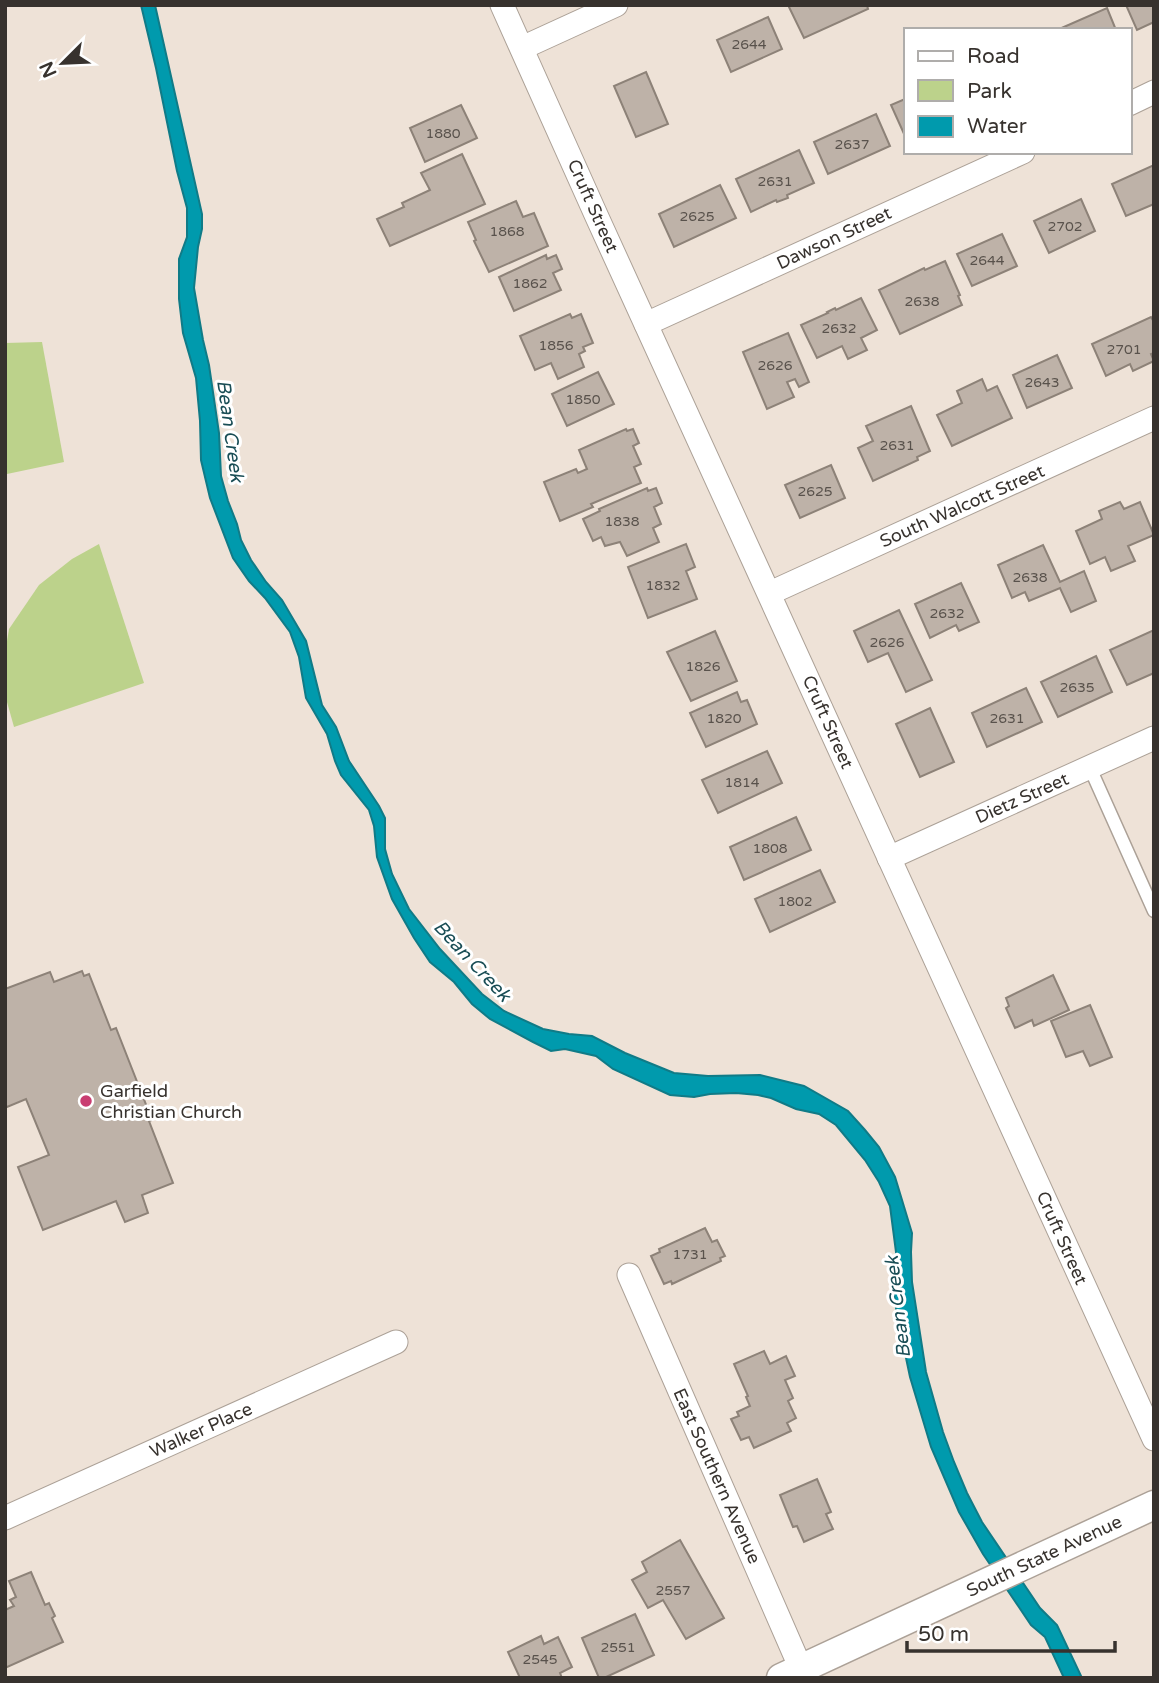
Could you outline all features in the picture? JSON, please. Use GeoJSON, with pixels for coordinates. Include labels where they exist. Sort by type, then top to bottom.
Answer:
{"type":"FeatureCollection","features":[{"type":"Feature","properties":{"kind":"street","name":"Cruft Street"},"geometry":{"type":"LineString","coordinates":[[502,5],[1154,1439]]}},
{"type":"Feature","properties":{"kind":"street"},"geometry":{"type":"LineString","coordinates":[[522,48],[616,5]]}},
{"type":"Feature","properties":{"kind":"street"},"geometry":{"type":"LineString","coordinates":[[1131,103],[1154,92]]}},
{"type":"Feature","properties":{"kind":"street","name":"Dawson Street"},"geometry":{"type":"LineString","coordinates":[[646,324],[1019,154]]}},
{"type":"Feature","properties":{"kind":"street","name":"South Walcott Street"},"geometry":{"type":"LineString","coordinates":[[770,593],[1154,418]]}},
{"type":"Feature","properties":{"kind":"street","name":"Dietz Street"},"geometry":{"type":"LineString","coordinates":[[889,858],[1154,738]]}},
{"type":"Feature","properties":{"kind":"street","name":"East Southern Avenue"},"geometry":{"type":"LineString","coordinates":[[629,1275],[795,1674]]}},
{"type":"Feature","properties":{"kind":"street","name":"Walker Place"},"geometry":{"type":"LineString","coordinates":[[5,1518],[396,1342]]}},
{"type":"Feature","properties":{"kind":"street","name":"South State Avenue"},"geometry":{"type":"LineString","coordinates":[[795,1674],[1154,1505]]}},
{"type":"Feature","properties":{"kind":"lane"},"geometry":{"type":"LineString","coordinates":[[1090,768],[1154,912]]}},
{"type":"Feature","properties":{"kind":"green space"},"geometry":{"type":"Polygon","coordinates":[[[42,342],[64,462],[7,474],[5,343],[42,342]]]}},
{"type":"Feature","properties":{"kind":"green space"},"geometry":{"type":"Polygon","coordinates":[[[99,544],[144,683],[14,727],[5,695],[5,653],[9,629],[39,585],[72,559],[99,544]]]}},
{"type":"Feature","properties":{"kind":"water","name":"Bean Creek"},"geometry":{"type":"Polygon","coordinates":[[[141,5],[155,5],[202,214],[194,288],[219,433],[221,476],[228,501],[251,560],[282,600],[306,641],[322,705],[336,727],[349,761],[385,818],[385,849],[392,874],[409,909],[440,949],[482,994],[504,1011],[543,1029],[592,1036],[674,1073],[708,1076],[760,1075],[804,1086],[848,1111],[865,1130],[879,1147],[895,1177],[912,1233],[912,1282],[926,1372],[954,1462],[982,1522],[1040,1608],[1057,1625],[1082,1678],[1064,1678],[1045,1637],[1031,1625],[983,1554],[959,1512],[931,1447],[910,1377],[894,1294],[896,1252],[890,1206],[865,1160],[836,1125],[819,1114],[758,1095],[670,1095],[613,1069],[596,1056],[565,1049],[551,1051],[533,1042],[490,1019],[430,962],[392,899],[377,857],[374,826],[369,810],[341,775],[327,734],[306,698],[299,657],[290,632],[233,558],[210,498],[201,460],[196,378],[183,333],[179,299],[179,259],[187,237],[187,208],[141,5]]]}},
{"type":"Feature","properties":{"kind":"building"},"geometry":{"type":"Polygon","coordinates":[[[867,5],[868,9],[804,38],[789,7],[867,5]]]}},
{"type":"Feature","properties":{"kind":"building"},"geometry":{"type":"Polygon","coordinates":[[[1126,5],[1154,5],[1154,22],[1137,30],[1126,5]]]}},
{"type":"Feature","properties":{"kind":"building"},"geometry":{"type":"Polygon","coordinates":[[[1107,8],[1115,28],[1062,28],[1107,8]]]}},
{"type":"Feature","properties":{"kind":"building"},"geometry":{"type":"Polygon","coordinates":[[[768,17],[782,49],[731,72],[717,40],[768,17]]]}},
{"type":"Feature","properties":{"kind":"building"},"geometry":{"type":"Polygon","coordinates":[[[646,72],[668,124],[636,137],[614,86],[646,72]]]}},
{"type":"Feature","properties":{"kind":"building"},"geometry":{"type":"Polygon","coordinates":[[[904,99],[904,134],[891,105],[904,99]]]}},
{"type":"Feature","properties":{"kind":"building"},"geometry":{"type":"Polygon","coordinates":[[[461,105],[477,138],[425,162],[410,128],[461,105]]]}},
{"type":"Feature","properties":{"kind":"building"},"geometry":{"type":"Polygon","coordinates":[[[876,114],[890,146],[828,174],[814,142],[876,114]]]}},
{"type":"Feature","properties":{"kind":"building"},"geometry":{"type":"Polygon","coordinates":[[[799,150],[814,183],[787,195],[788,198],[777,202],[776,200],[751,212],[736,179],[799,150]]]}},
{"type":"Feature","properties":{"kind":"building"},"geometry":{"type":"Polygon","coordinates":[[[462,154],[485,204],[390,246],[377,219],[404,207],[402,203],[430,190],[421,173],[462,154]]]}},
{"type":"Feature","properties":{"kind":"building"},"geometry":{"type":"Polygon","coordinates":[[[1154,165],[1154,204],[1126,216],[1112,184],[1154,165]]]}},
{"type":"Feature","properties":{"kind":"building"},"geometry":{"type":"Polygon","coordinates":[[[720,185],[736,218],[674,247],[659,214],[720,185]]]}},
{"type":"Feature","properties":{"kind":"building"},"geometry":{"type":"Polygon","coordinates":[[[1081,199],[1095,231],[1049,253],[1034,221],[1081,199]]]}},
{"type":"Feature","properties":{"kind":"building"},"geometry":{"type":"Polygon","coordinates":[[[516,201],[523,217],[534,213],[548,246],[489,272],[468,222],[516,201]]]}},
{"type":"Feature","properties":{"kind":"building"},"geometry":{"type":"Polygon","coordinates":[[[1002,234],[1017,266],[972,286],[957,254],[1002,234]]]}},
{"type":"Feature","properties":{"kind":"building"},"geometry":{"type":"Polygon","coordinates":[[[546,255],[547,259],[556,255],[562,269],[553,273],[561,290],[514,311],[499,277],[546,255]]]}},
{"type":"Feature","properties":{"kind":"building"},"geometry":{"type":"Polygon","coordinates":[[[945,261],[962,305],[900,334],[879,290],[945,261]]]}},
{"type":"Feature","properties":{"kind":"building"},"geometry":{"type":"Polygon","coordinates":[[[861,298],[877,330],[861,338],[867,350],[848,359],[842,346],[817,358],[801,325],[861,298]]]}},
{"type":"Feature","properties":{"kind":"building"},"geometry":{"type":"Polygon","coordinates":[[[570,314],[572,318],[581,314],[593,343],[583,347],[585,351],[579,354],[584,367],[558,379],[551,363],[535,370],[520,336],[570,314]]]}},
{"type":"Feature","properties":{"kind":"building"},"geometry":{"type":"Polygon","coordinates":[[[1151,317],[1154,322],[1154,353],[1151,354],[1154,361],[1133,371],[1130,364],[1106,376],[1092,344],[1151,317]]]}},
{"type":"Feature","properties":{"kind":"building"},"geometry":{"type":"Polygon","coordinates":[[[788,333],[809,382],[799,387],[795,379],[787,382],[794,397],[767,409],[743,352],[788,333]]]}},
{"type":"Feature","properties":{"kind":"building"},"geometry":{"type":"Polygon","coordinates":[[[1057,355],[1072,388],[1027,408],[1013,375],[1057,355]]]}},
{"type":"Feature","properties":{"kind":"building"},"geometry":{"type":"Polygon","coordinates":[[[598,372],[614,404],[567,426],[552,394],[598,372]]]}},
{"type":"Feature","properties":{"kind":"building"},"geometry":{"type":"Polygon","coordinates":[[[982,379],[987,391],[997,386],[1012,418],[952,446],[937,415],[962,403],[957,391],[982,379]]]}},
{"type":"Feature","properties":{"kind":"building"},"geometry":{"type":"Polygon","coordinates":[[[911,406],[930,451],[917,457],[918,460],[873,481],[858,448],[873,441],[866,426],[911,406]]]}},
{"type":"Feature","properties":{"kind":"building"},"geometry":{"type":"Polygon","coordinates":[[[626,429],[633,429],[639,443],[633,446],[641,464],[634,467],[641,483],[591,504],[593,507],[560,521],[544,482],[576,469],[578,473],[587,469],[579,450],[626,429]]]}},
{"type":"Feature","properties":{"kind":"building"},"geometry":{"type":"Polygon","coordinates":[[[831,465],[845,498],[800,518],[785,485],[831,465]]]}},
{"type":"Feature","properties":{"kind":"building"},"geometry":{"type":"Polygon","coordinates":[[[647,488],[648,491],[656,488],[662,503],[654,507],[661,524],[653,528],[659,542],[627,556],[620,542],[605,546],[601,537],[593,541],[583,519],[647,488]]]}},
{"type":"Feature","properties":{"kind":"building"},"geometry":{"type":"Polygon","coordinates":[[[1120,502],[1124,509],[1140,502],[1154,535],[1128,546],[1135,561],[1111,571],[1105,557],[1090,564],[1076,531],[1102,519],[1099,511],[1120,502]]]}},
{"type":"Feature","properties":{"kind":"building"},"geometry":{"type":"Polygon","coordinates":[[[686,544],[695,567],[686,571],[697,599],[648,618],[628,567],[686,544]]]}},
{"type":"Feature","properties":{"kind":"building"},"geometry":{"type":"Polygon","coordinates":[[[1043,545],[1060,582],[1084,571],[1096,601],[1071,612],[1060,588],[1029,601],[1025,592],[1012,598],[998,565],[1043,545]]]}},
{"type":"Feature","properties":{"kind":"building"},"geometry":{"type":"Polygon","coordinates":[[[961,583],[979,622],[959,631],[956,625],[930,638],[915,604],[961,583]]]}},
{"type":"Feature","properties":{"kind":"building"},"geometry":{"type":"Polygon","coordinates":[[[899,610],[932,680],[906,692],[888,653],[868,662],[854,631],[899,610]]]}},
{"type":"Feature","properties":{"kind":"building"},"geometry":{"type":"Polygon","coordinates":[[[1154,630],[1154,673],[1127,685],[1110,650],[1154,630]]]}},
{"type":"Feature","properties":{"kind":"building"},"geometry":{"type":"Polygon","coordinates":[[[715,631],[737,681],[691,701],[667,652],[715,631]]]}},
{"type":"Feature","properties":{"kind":"building"},"geometry":{"type":"Polygon","coordinates":[[[1096,656],[1112,692],[1058,717],[1041,682],[1096,656]]]}},
{"type":"Feature","properties":{"kind":"building"},"geometry":{"type":"Polygon","coordinates":[[[1026,688],[1042,722],[987,747],[972,713],[1026,688]]]}},
{"type":"Feature","properties":{"kind":"building"},"geometry":{"type":"Polygon","coordinates":[[[737,692],[741,702],[747,700],[757,724],[706,747],[690,713],[737,692]]]}},
{"type":"Feature","properties":{"kind":"building"},"geometry":{"type":"Polygon","coordinates":[[[930,708],[954,762],[920,777],[896,724],[930,708]]]}},
{"type":"Feature","properties":{"kind":"building"},"geometry":{"type":"Polygon","coordinates":[[[767,751],[782,783],[718,813],[702,780],[767,751]]]}},
{"type":"Feature","properties":{"kind":"building"},"geometry":{"type":"Polygon","coordinates":[[[796,817],[811,850],[744,880],[730,847],[796,817]]]}},
{"type":"Feature","properties":{"kind":"building"},"geometry":{"type":"Polygon","coordinates":[[[820,870],[835,902],[770,932],[755,899],[820,870]]]}},
{"type":"Feature","properties":{"kind":"building","name":"Garfield Christian Church"},"geometry":{"type":"Polygon","coordinates":[[[82,971],[84,976],[89,974],[111,1030],[116,1028],[173,1183],[142,1195],[148,1213],[125,1222],[116,1201],[43,1230],[18,1167],[49,1155],[26,1099],[7,1107],[5,1104],[5,989],[50,972],[54,982],[82,971]]]}},
{"type":"Feature","properties":{"kind":"building"},"geometry":{"type":"Polygon","coordinates":[[[1053,975],[1069,1010],[1034,1026],[1032,1020],[1015,1028],[1006,1008],[1009,1006],[1006,998],[1053,975]]]}},
{"type":"Feature","properties":{"kind":"building"},"geometry":{"type":"Polygon","coordinates":[[[1090,1005],[1112,1057],[1090,1066],[1083,1051],[1066,1057],[1051,1021],[1090,1005]]]}},
{"type":"Feature","properties":{"kind":"building"},"geometry":{"type":"Polygon","coordinates":[[[705,1228],[712,1242],[717,1240],[725,1256],[720,1258],[721,1261],[672,1284],[671,1281],[664,1284],[651,1256],[660,1252],[659,1249],[705,1228]]]}},
{"type":"Feature","properties":{"kind":"building"},"geometry":{"type":"Polygon","coordinates":[[[764,1351],[770,1364],[786,1356],[795,1376],[785,1380],[793,1398],[788,1401],[796,1418],[787,1423],[791,1431],[754,1448],[749,1437],[741,1440],[731,1419],[739,1416],[737,1412],[750,1406],[734,1364],[764,1351]]]}},
{"type":"Feature","properties":{"kind":"building"},"geometry":{"type":"Polygon","coordinates":[[[817,1479],[831,1512],[826,1514],[833,1529],[804,1542],[797,1526],[793,1527],[780,1495],[817,1479]]]}},
{"type":"Feature","properties":{"kind":"building"},"geometry":{"type":"Polygon","coordinates":[[[680,1540],[724,1618],[686,1639],[663,1600],[648,1608],[632,1580],[647,1572],[642,1562],[680,1540]]]}},
{"type":"Feature","properties":{"kind":"building"},"geometry":{"type":"Polygon","coordinates":[[[31,1572],[45,1605],[49,1603],[55,1616],[52,1618],[63,1642],[5,1668],[5,1610],[14,1606],[10,1600],[16,1597],[9,1581],[31,1572]]]}},
{"type":"Feature","properties":{"kind":"building"},"geometry":{"type":"Polygon","coordinates":[[[635,1614],[654,1655],[599,1678],[582,1638],[635,1614]]]}},
{"type":"Feature","properties":{"kind":"building"},"geometry":{"type":"Polygon","coordinates":[[[541,1636],[544,1644],[558,1637],[572,1667],[560,1673],[562,1678],[520,1678],[508,1652],[541,1636]]]}},
{"type":"Feature","properties":{"kind":"place","name":"Garfield Christian Church"},"geometry":{"type":"Point","coordinates":[86,1101]}}]}
